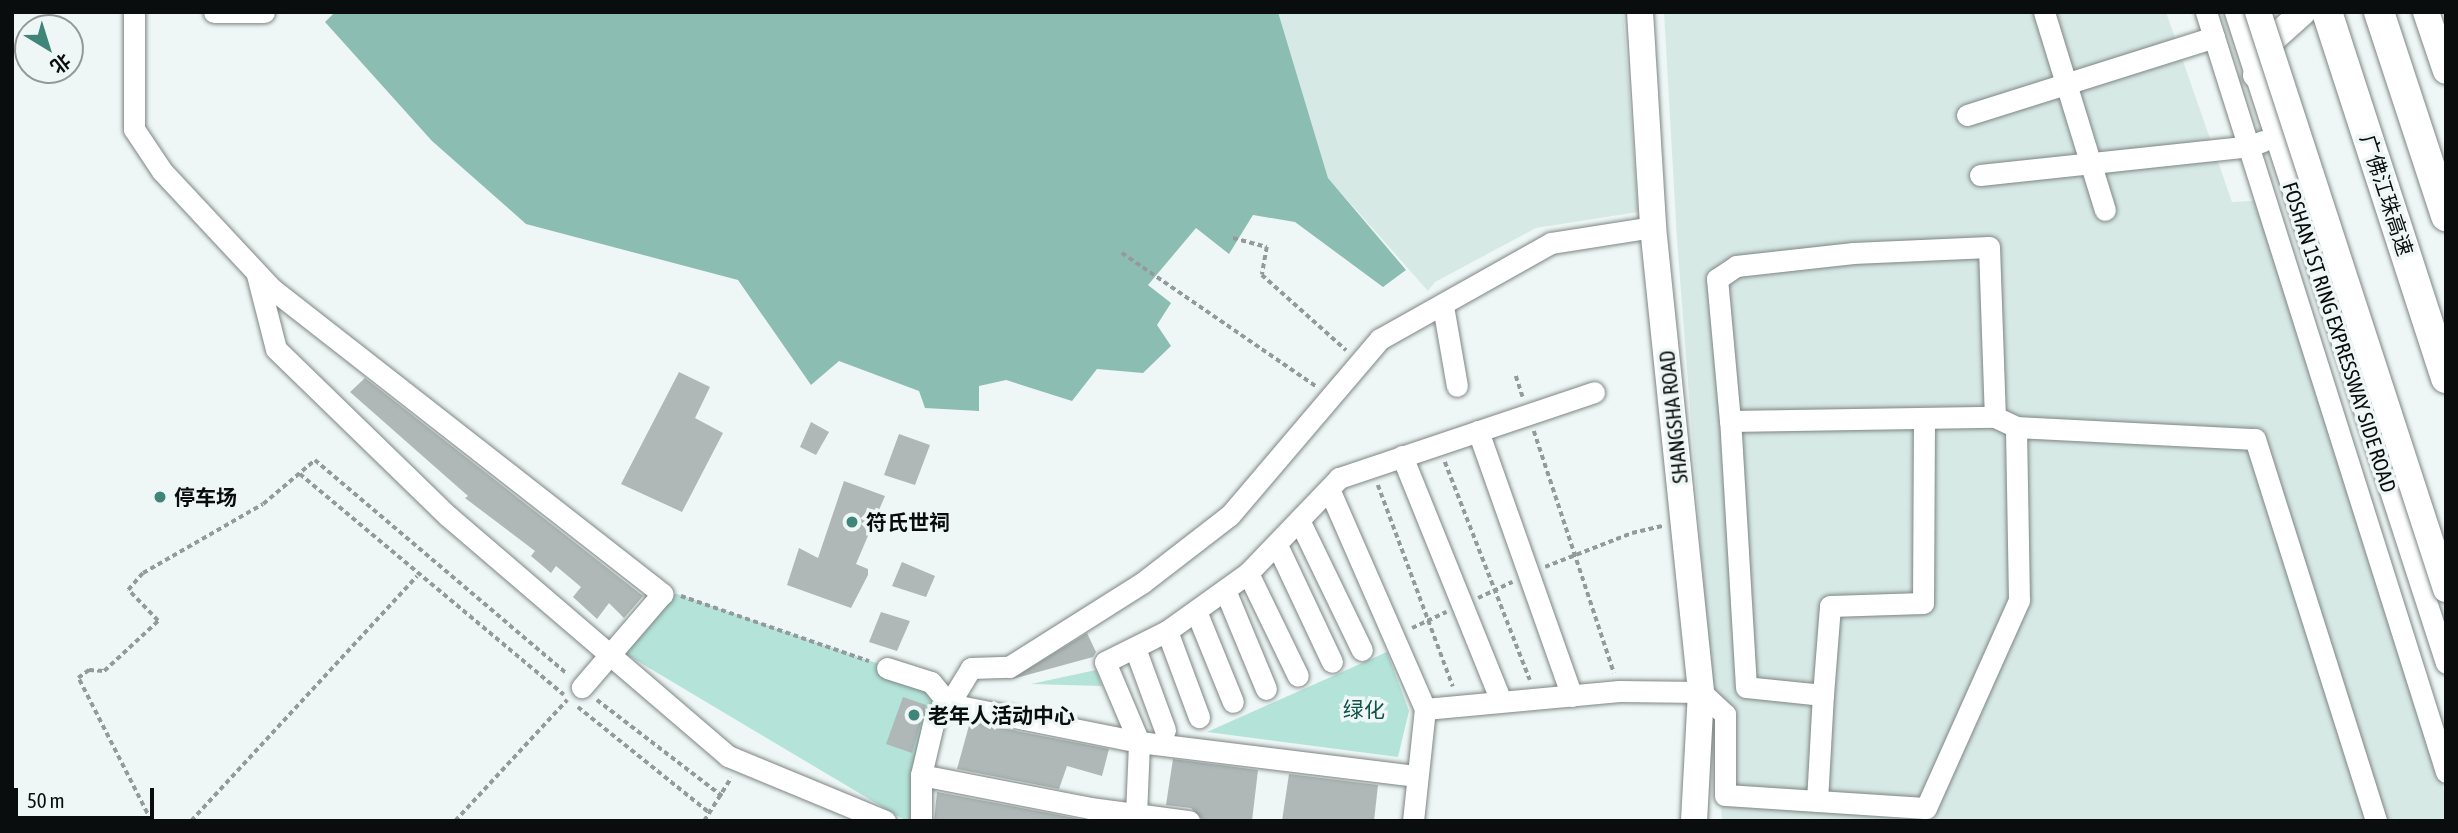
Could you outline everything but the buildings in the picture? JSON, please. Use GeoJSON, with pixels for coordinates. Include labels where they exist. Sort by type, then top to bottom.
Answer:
{"type":"FeatureCollection","features":[{"type":"Feature","properties":{"kind":"highway","name":"广佛江珠高速"},"geometry":{"type":"LineString","coordinates":[[2327,12],[2446,379]]}},
{"type":"Feature","properties":{"kind":"highway"},"geometry":{"type":"LineString","coordinates":[[2379,12],[2446,216]]}},
{"type":"Feature","properties":{"kind":"main road","name":"SHANGSHA ROAD"},"geometry":{"type":"LineString","coordinates":[[1640,12],[1653,227],[1700,692],[1694,821]]}},
{"type":"Feature","properties":{"kind":"main road","name":"FOSHAN 1ST RING EXPRESSWAY SIDE ROAD"},"geometry":{"type":"LineString","coordinates":[[2258,12],[2446,589]]}},
{"type":"Feature","properties":{"kind":"main road"},"geometry":{"type":"LineString","coordinates":[[2256,75],[2264,47],[2303,12]]}},
{"type":"Feature","properties":{"kind":"main road"},"geometry":{"type":"LineString","coordinates":[[2426,12],[2446,71]]}},
{"type":"Feature","properties":{"kind":"street"},"geometry":{"type":"LineString","coordinates":[[134,12],[134,129],[162,171],[256,273],[662,594],[612,657],[575,693]]}},
{"type":"Feature","properties":{"kind":"street"},"geometry":{"type":"LineString","coordinates":[[214,12],[264,12]]}},
{"type":"Feature","properties":{"kind":"street"},"geometry":{"type":"LineString","coordinates":[[2044,12],[2105,210]]}},
{"type":"Feature","properties":{"kind":"street"},"geometry":{"type":"LineString","coordinates":[[2206,12],[2446,772]]}},
{"type":"Feature","properties":{"kind":"street","name":"FOSHAN 1ST RING EXPRESSWAY SIDE ROAD"},"geometry":{"type":"LineString","coordinates":[[2235,12],[2446,663]]}},
{"type":"Feature","properties":{"kind":"street"},"geometry":{"type":"LineString","coordinates":[[1966,115],[2214,37]]}},
{"type":"Feature","properties":{"kind":"street"},"geometry":{"type":"LineString","coordinates":[[1980,175],[2250,146],[2275,136]]}},
{"type":"Feature","properties":{"kind":"street"},"geometry":{"type":"LineString","coordinates":[[921,821],[920,775],[935,716],[949,704],[971,668],[1009,667],[1142,583],[1242,505],[1357,361],[1380,339],[1443,306],[1449,297],[1551,243],[1653,227]]}},
{"type":"Feature","properties":{"kind":"street"},"geometry":{"type":"LineString","coordinates":[[1823,695],[1746,687],[1730,421],[1717,279],[1736,266],[1853,253],[1989,247],[1995,417]]}},
{"type":"Feature","properties":{"kind":"street"},"geometry":{"type":"LineString","coordinates":[[256,273],[276,348],[447,516],[727,756],[885,821]]}},
{"type":"Feature","properties":{"kind":"street"},"geometry":{"type":"LineString","coordinates":[[1443,306],[1457,386]]}},
{"type":"Feature","properties":{"kind":"street"},"geometry":{"type":"LineString","coordinates":[[1136,815],[1139,743],[1105,662],[1136,651],[1248,573],[1300,522],[1339,478],[1594,392]]}},
{"type":"Feature","properties":{"kind":"street"},"geometry":{"type":"LineString","coordinates":[[1730,421],[1995,417],[2016,427],[2255,439],[2376,821]]}},
{"type":"Feature","properties":{"kind":"street"},"geometry":{"type":"LineString","coordinates":[[1817,801],[1830,606],[1923,603],[1924,418]]}},
{"type":"Feature","properties":{"kind":"street"},"geometry":{"type":"LineString","coordinates":[[1425,709],[1619,691],[1700,692],[1725,714],[1725,795],[1926,808],[2019,600],[2016,427]]}},
{"type":"Feature","properties":{"kind":"street"},"geometry":{"type":"LineString","coordinates":[[1478,431],[1572,696]]}},
{"type":"Feature","properties":{"kind":"street"},"geometry":{"type":"LineString","coordinates":[[1402,456],[1501,701]]}},
{"type":"Feature","properties":{"kind":"street"},"geometry":{"type":"LineString","coordinates":[[1329,489],[1425,709],[1415,776],[1413,821]]}},
{"type":"Feature","properties":{"kind":"street"},"geometry":{"type":"LineString","coordinates":[[1300,522],[1362,650]]}},
{"type":"Feature","properties":{"kind":"street"},"geometry":{"type":"LineString","coordinates":[[1277,545],[1332,662]]}},
{"type":"Feature","properties":{"kind":"street"},"geometry":{"type":"LineString","coordinates":[[1248,573],[1298,676]]}},
{"type":"Feature","properties":{"kind":"street"},"geometry":{"type":"LineString","coordinates":[[1225,590],[1266,689]]}},
{"type":"Feature","properties":{"kind":"street"},"geometry":{"type":"LineString","coordinates":[[1196,611],[1233,702]]}},
{"type":"Feature","properties":{"kind":"street"},"geometry":{"type":"LineString","coordinates":[[1167,631],[1199,717]]}},
{"type":"Feature","properties":{"kind":"street"},"geometry":{"type":"LineString","coordinates":[[1136,651],[1165,730]]}},
{"type":"Feature","properties":{"kind":"street"},"geometry":{"type":"LineString","coordinates":[[887,668],[931,682],[949,704],[1139,743],[1415,776]]}},
{"type":"Feature","properties":{"kind":"street"},"geometry":{"type":"LineString","coordinates":[[920,775],[1136,815],[1189,821]]}},
{"type":"Feature","properties":{"kind":"path"},"geometry":{"type":"LineString","coordinates":[[1233,238],[1267,247],[1262,275],[1357,361]]}},
{"type":"Feature","properties":{"kind":"path"},"geometry":{"type":"LineString","coordinates":[[1122,253],[1331,396]]}},
{"type":"Feature","properties":{"kind":"path"},"geometry":{"type":"LineString","coordinates":[[1516,376],[1619,691]]}},
{"type":"Feature","properties":{"kind":"path"},"geometry":{"type":"LineString","coordinates":[[1438,444],[1538,698]]}},
{"type":"Feature","properties":{"kind":"path"},"geometry":{"type":"LineString","coordinates":[[151,821],[78,678],[89,670],[104,671],[159,621],[128,590],[144,573],[262,505],[315,460],[575,693],[636,758],[710,813]]}},
{"type":"Feature","properties":{"kind":"path"},"geometry":{"type":"LineString","coordinates":[[1371,466],[1461,706]]}},
{"type":"Feature","properties":{"kind":"path"},"geometry":{"type":"LineString","coordinates":[[300,474],[417,576],[575,693],[722,796]]}},
{"type":"Feature","properties":{"kind":"path"},"geometry":{"type":"LineString","coordinates":[[191,821],[417,576]]}},
{"type":"Feature","properties":{"kind":"path"},"geometry":{"type":"LineString","coordinates":[[662,594],[677,594],[887,668]]}},
{"type":"Feature","properties":{"kind":"path"},"geometry":{"type":"LineString","coordinates":[[455,821],[575,693]]}},
{"type":"Feature","properties":{"kind":"path"},"geometry":{"type":"LineString","coordinates":[[704,821],[722,796],[740,761]]}},
{"type":"Feature","properties":{"kind":"shaded area"},"geometry":{"type":"Polygon","coordinates":[[[1278,12],[1623,12],[1638,212],[1536,228],[1435,282],[1428,291],[1328,178],[1278,12]]]}},
{"type":"Feature","properties":{"kind":"shaded area"},"geometry":{"type":"Polygon","coordinates":[[[1664,12],[2166,12],[2232,202],[2268,200],[2446,798],[2446,821],[1722,821],[1677,240],[1664,12]]]}},
{"type":"Feature","properties":{"kind":"green space"},"geometry":{"type":"Polygon","coordinates":[[[335,12],[1278,12],[1328,178],[1406,270],[1383,287],[1295,222],[1253,215],[1229,254],[1196,228],[1148,285],[1171,303],[1157,325],[1171,346],[1143,373],[1097,369],[1072,401],[1006,380],[979,386],[979,411],[925,408],[919,391],[839,361],[811,385],[738,280],[526,224],[432,141],[325,22],[335,12]]]}},
{"type":"Feature","properties":{"kind":"green space"},"geometry":{"type":"Polygon","coordinates":[[[662,594],[677,594],[931,682],[949,704],[916,821],[906,821],[619,650],[662,594]]]}},
{"type":"Feature","properties":{"kind":"green space","name":"绿化"},"geometry":{"type":"Polygon","coordinates":[[[1387,652],[1409,711],[1398,757],[1207,732],[1387,652]]]}},
{"type":"Feature","properties":{"kind":"green space"},"geometry":{"type":"Polygon","coordinates":[[[1096,670],[1102,686],[1031,684],[1096,670]]]}},
{"type":"Feature","properties":{"kind":"place","name":"停车场"},"geometry":{"type":"Point","coordinates":[160,497]}},
{"type":"Feature","properties":{"kind":"place","name":"符氏世祠"},"geometry":{"type":"Point","coordinates":[852,522]}},
{"type":"Feature","properties":{"kind":"place","name":"老年人活动中心"},"geometry":{"type":"Point","coordinates":[914,715]}}]}
